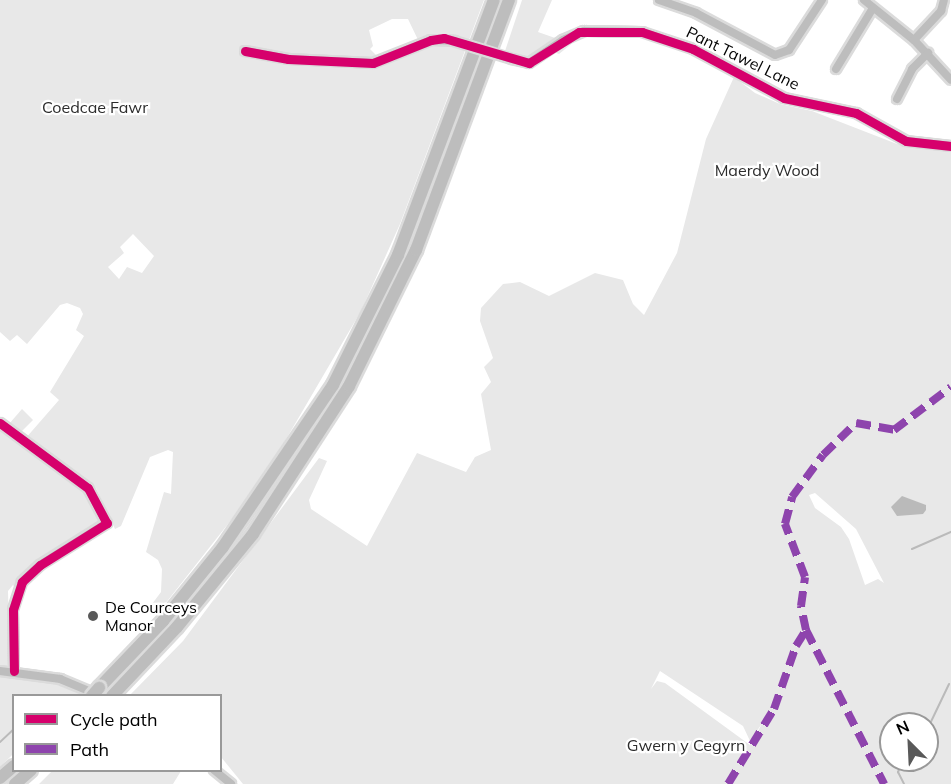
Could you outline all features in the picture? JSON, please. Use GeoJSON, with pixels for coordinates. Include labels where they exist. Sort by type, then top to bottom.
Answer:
{"type":"FeatureCollection","features":[{"type":"Feature","properties":{"kind":"highway"},"geometry":{"type":"LineString","coordinates":[[104,694],[223,547],[297,443],[333,385],[403,245],[494,0]]}},
{"type":"Feature","properties":{"kind":"highway"},"geometry":{"type":"LineString","coordinates":[[104,694],[177,627],[253,534],[349,386],[416,250],[509,0]]}},
{"type":"Feature","properties":{"kind":"highway"},"geometry":{"type":"LineString","coordinates":[[0,778],[12,768]]}},
{"type":"Feature","properties":{"kind":"highway"},"geometry":{"type":"LineString","coordinates":[[15,784],[30,772]]}},
{"type":"Feature","properties":{"kind":"street"},"geometry":{"type":"LineString","coordinates":[[659,0],[696,13],[775,55],[789,50],[822,0]]}},
{"type":"Feature","properties":{"kind":"street"},"geometry":{"type":"LineString","coordinates":[[864,0],[914,40],[951,80]]}},
{"type":"Feature","properties":{"kind":"street"},"geometry":{"type":"LineString","coordinates":[[914,40],[941,11],[944,0]]}},
{"type":"Feature","properties":{"kind":"street"},"geometry":{"type":"LineString","coordinates":[[836,69],[873,8]]}},
{"type":"Feature","properties":{"kind":"street","name":"Pant Tawel Lane"},"geometry":{"type":"LineString","coordinates":[[245,51],[288,58],[373,63],[431,40],[454,41],[529,63],[563,40],[584,31],[642,32],[693,49],[784,98],[856,113],[906,141],[951,146]]}},
{"type":"Feature","properties":{"kind":"street"},"geometry":{"type":"LineString","coordinates":[[897,99],[912,69],[928,53]]}},
{"type":"Feature","properties":{"kind":"street"},"geometry":{"type":"LineString","coordinates":[[0,423],[88,488],[107,523],[40,565],[22,582],[13,610],[14,671]]}},
{"type":"Feature","properties":{"kind":"street"},"geometry":{"type":"LineString","coordinates":[[0,671],[14,671],[60,679],[104,694]]}},
{"type":"Feature","properties":{"kind":"street"},"geometry":{"type":"LineString","coordinates":[[215,772],[231,784]]}},
{"type":"Feature","properties":{"kind":"green space","name":"Coedcae Fawr"},"geometry":{"type":"Polygon","coordinates":[[[0,0],[484,0],[400,224],[361,311],[261,482],[161,609],[152,604],[161,592],[162,569],[158,560],[146,552],[164,492],[171,494],[173,452],[168,450],[150,457],[121,526],[115,529],[96,488],[25,439],[59,400],[50,392],[84,336],[76,330],[83,314],[80,308],[67,303],[60,305],[27,344],[17,335],[10,341],[0,332],[0,0]],[[392,19],[369,30],[373,46],[370,49],[378,57],[420,44],[408,19],[392,19]],[[133,234],[120,247],[124,253],[108,267],[119,279],[127,267],[142,273],[154,256],[133,234]]]}},
{"type":"Feature","properties":{"kind":"green space"},"geometry":{"type":"Polygon","coordinates":[[[522,0],[552,0],[538,32],[558,39],[570,36],[575,41],[559,54],[551,51],[519,61],[504,54],[522,0]]]}},
{"type":"Feature","properties":{"kind":"green space"},"geometry":{"type":"Polygon","coordinates":[[[734,77],[755,93],[780,104],[812,111],[897,144],[951,150],[951,784],[243,784],[222,758],[222,694],[131,694],[183,641],[319,458],[327,461],[309,500],[311,509],[367,546],[417,453],[466,472],[475,457],[491,450],[481,394],[491,382],[484,367],[493,358],[480,321],[481,308],[503,284],[520,282],[549,296],[595,273],[623,280],[633,304],[644,315],[677,253],[706,139],[734,77]],[[815,493],[809,495],[815,508],[841,527],[849,539],[865,585],[878,579],[884,583],[856,529],[815,493]],[[660,671],[651,689],[657,681],[665,683],[750,745],[763,722],[750,741],[743,726],[660,671]]]}},
{"type":"Feature","properties":{"kind":"green space"},"geometry":{"type":"Polygon","coordinates":[[[22,409],[33,420],[20,433],[9,424],[22,409]]]}},
{"type":"Feature","properties":{"kind":"green space"},"geometry":{"type":"Polygon","coordinates":[[[0,428],[86,490],[102,519],[17,590],[13,585],[8,591],[10,667],[0,668],[0,428]]]}},
{"type":"Feature","properties":{"kind":"green space"},"geometry":{"type":"Polygon","coordinates":[[[0,673],[85,688],[79,694],[12,694],[12,755],[0,767],[0,673]]]}},
{"type":"Feature","properties":{"kind":"green space"},"geometry":{"type":"Polygon","coordinates":[[[51,772],[180,772],[173,784],[39,784],[51,772]]]}},
{"type":"Feature","properties":{"kind":"shaded area"},"geometry":{"type":"Polygon","coordinates":[[[902,496],[926,505],[926,510],[923,514],[897,516],[891,507],[902,496]]]}},
{"type":"Feature","properties":{"kind":"waterway"},"geometry":{"type":"LineString","coordinates":[[912,549],[951,532]]}},
{"type":"Feature","properties":{"kind":"waterway"},"geometry":{"type":"LineString","coordinates":[[936,712],[949,684]]}},
{"type":"Feature","properties":{"kind":"waterway"},"geometry":{"type":"LineString","coordinates":[[0,742],[12,731]]}},
{"type":"Feature","properties":{"kind":"waterway"},"geometry":{"type":"LineString","coordinates":[[898,772],[904,784]]}},
{"type":"Feature","properties":{"kind":"marked path"},"geometry":{"type":"LineString","coordinates":[[728,784],[774,709],[796,646],[806,630],[801,606],[805,577],[785,524],[792,497],[823,455],[856,423],[894,430],[951,387]]}},
{"type":"Feature","properties":{"kind":"marked path"},"geometry":{"type":"LineString","coordinates":[[806,630],[884,784]]}},
{"type":"Feature","properties":{"kind":"cycle path"},"geometry":{"type":"LineString","coordinates":[[245,51],[288,59],[373,63],[431,40],[444,38],[529,63],[579,32],[642,32],[693,49],[784,98],[856,113],[906,141],[951,146]]}},
{"type":"Feature","properties":{"kind":"cycle path"},"geometry":{"type":"LineString","coordinates":[[0,423],[88,488],[107,523],[40,565],[22,582],[13,610],[14,671]]}},
{"type":"Feature","properties":{"kind":"place","name":"De Courceys Manor"},"geometry":{"type":"Point","coordinates":[93,616]}},
{"type":"Feature","properties":{"kind":"park label","name":"Maerdy Wood"},"geometry":{"type":"Point","coordinates":[767,170]}},
{"type":"Feature","properties":{"kind":"park label","name":"Gwern y Cegyrn"},"geometry":{"type":"Point","coordinates":[686,745]}}]}
